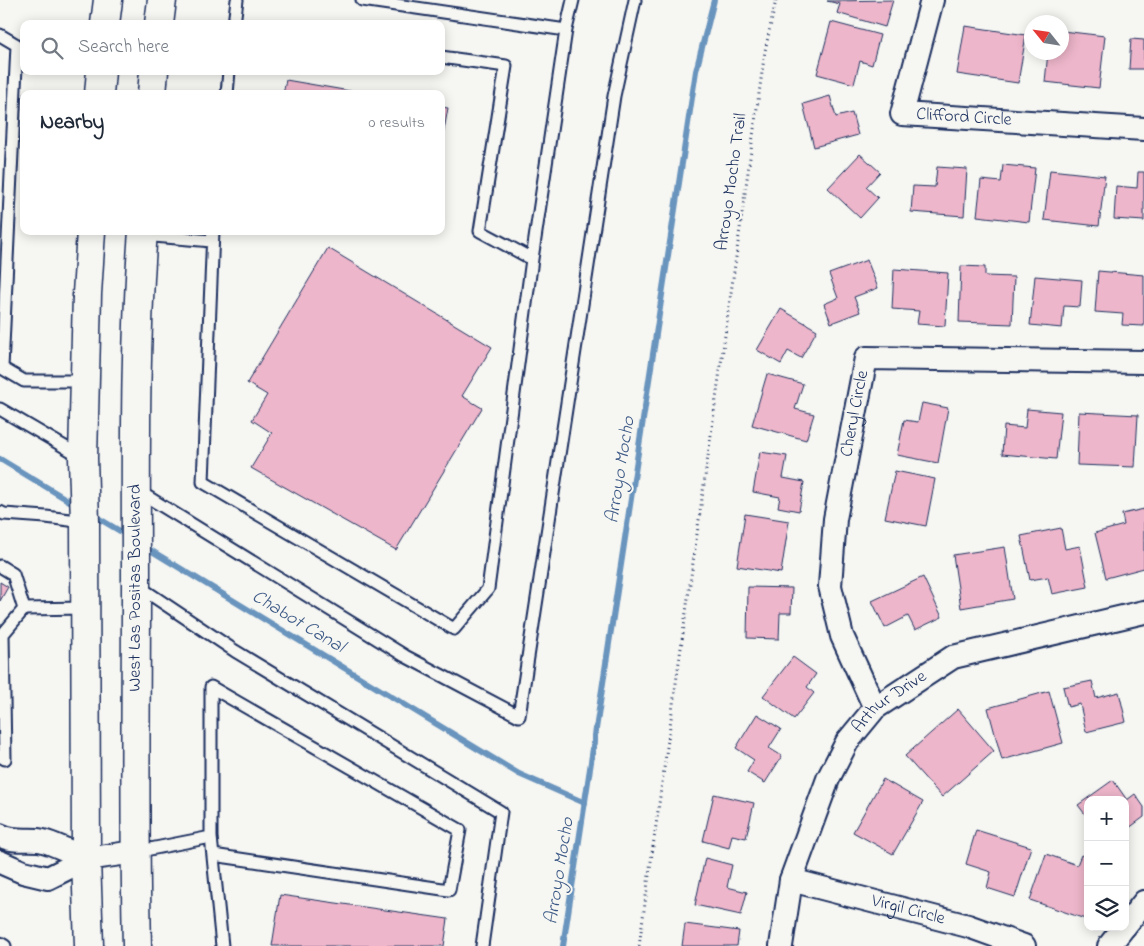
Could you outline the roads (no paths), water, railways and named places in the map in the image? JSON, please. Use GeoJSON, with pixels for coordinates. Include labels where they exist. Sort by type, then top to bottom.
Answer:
{"type":"FeatureCollection","features":[{"type":"Feature","properties":{"kind":"main road"},"geometry":{"type":"LineString","coordinates":[[106,20],[108,0]]}},
{"type":"Feature","properties":{"kind":"main road"},"geometry":{"type":"LineString","coordinates":[[160,20],[162,0]]}},
{"type":"Feature","properties":{"kind":"main road"},"geometry":{"type":"LineString","coordinates":[[99,90],[101,75]]}},
{"type":"Feature","properties":{"kind":"main road"},"geometry":{"type":"LineString","coordinates":[[152,90],[154,75]]}},
{"type":"Feature","properties":{"kind":"main road"},"geometry":{"type":"LineString","coordinates":[[89,946],[86,859],[84,464],[87,294],[91,235]]}},
{"type":"Feature","properties":{"kind":"main road","name":"West Las Positas Boulevard"},"geometry":{"type":"LineString","coordinates":[[137,946],[135,852],[136,496],[138,306],[143,235]]}},
{"type":"Feature","properties":{"kind":"street","name":"Clifford Circle"},"geometry":{"type":"LineString","coordinates":[[932,0],[902,114],[1144,129]]}},
{"type":"Feature","properties":{"kind":"street","name":"Cheryl Circle"},"geometry":{"type":"LineString","coordinates":[[875,708],[842,636],[830,586],[835,519],[866,358],[1144,362]]}},
{"type":"Feature","properties":{"kind":"street","name":"Arthur Drive"},"geometry":{"type":"LineString","coordinates":[[780,946],[791,880],[828,779],[847,742],[875,708],[953,656],[1144,612]]}},
{"type":"Feature","properties":{"kind":"street"},"geometry":{"type":"LineString","coordinates":[[0,835],[23,841],[40,840],[86,859]]}},
{"type":"Feature","properties":{"kind":"street"},"geometry":{"type":"LineString","coordinates":[[0,862],[23,872],[48,878],[86,859],[135,852]]}},
{"type":"Feature","properties":{"kind":"street","name":"Virgil Circle"},"geometry":{"type":"LineString","coordinates":[[791,880],[968,926],[1024,946]]}},
{"type":"Feature","properties":{"kind":"street"},"geometry":{"type":"LineString","coordinates":[[1129,921],[1144,902]]}},
{"type":"Feature","properties":{"kind":"street"},"geometry":{"type":"LineString","coordinates":[[1109,946],[1121,931]]}},
{"type":"Feature","properties":{"kind":"lane"},"geometry":{"type":"LineString","coordinates":[[234,20],[237,0]]}},
{"type":"Feature","properties":{"kind":"lane"},"geometry":{"type":"LineString","coordinates":[[362,0],[566,30]]}},
{"type":"Feature","properties":{"kind":"lane"},"geometry":{"type":"LineString","coordinates":[[189,235],[212,236],[203,482],[454,629],[488,589],[532,259],[566,30],[573,0]]}},
{"type":"Feature","properties":{"kind":"lane"},"geometry":{"type":"LineString","coordinates":[[136,496],[406,656],[520,716],[614,96],[635,0]]}},
{"type":"Feature","properties":{"kind":"lane"},"geometry":{"type":"LineString","coordinates":[[0,35],[17,45],[1,367],[24,381],[85,381]]}},
{"type":"Feature","properties":{"kind":"lane"},"geometry":{"type":"LineString","coordinates":[[445,58],[506,66],[480,231],[532,259]]}},
{"type":"Feature","properties":{"kind":"lane"},"geometry":{"type":"LineString","coordinates":[[227,90],[229,75]]}},
{"type":"Feature","properties":{"kind":"lane"},"geometry":{"type":"LineString","coordinates":[[0,409],[84,464]]}},
{"type":"Feature","properties":{"kind":"lane"},"geometry":{"type":"LineString","coordinates":[[0,512],[4,514],[85,522]]}},
{"type":"Feature","properties":{"kind":"lane"},"geometry":{"type":"LineString","coordinates":[[0,566],[13,574],[24,609]]}},
{"type":"Feature","properties":{"kind":"lane"},"geometry":{"type":"LineString","coordinates":[[136,579],[235,651],[501,812],[482,946]]}},
{"type":"Feature","properties":{"kind":"lane"},"geometry":{"type":"LineString","coordinates":[[0,756],[5,759],[3,634],[24,609],[86,608]]}},
{"type":"Feature","properties":{"kind":"lane"},"geometry":{"type":"LineString","coordinates":[[213,855],[449,890],[460,830],[211,687],[211,837],[222,946]]}},
{"type":"Feature","properties":{"kind":"lane"},"geometry":{"type":"LineString","coordinates":[[135,852],[211,837]]}},
{"type":"Feature","properties":{"kind":"lane"},"geometry":{"type":"LineString","coordinates":[[0,943],[5,946]]}},
{"type":"Feature","properties":{"kind":"waterway","name":"Arroyo Mocho"},"geometry":{"type":"LineString","coordinates":[[563,946],[696,71],[714,0]]}},
{"type":"Feature","properties":{"kind":"waterway","name":"Chabot Canal"},"geometry":{"type":"LineString","coordinates":[[0,459],[76,505]]}},
{"type":"Feature","properties":{"kind":"waterway","name":"Chabot Canal"},"geometry":{"type":"LineString","coordinates":[[93,515],[130,537]]}},
{"type":"Feature","properties":{"kind":"waterway","name":"Chabot Canal"},"geometry":{"type":"LineString","coordinates":[[142,545],[519,774],[585,803]]}}]}
